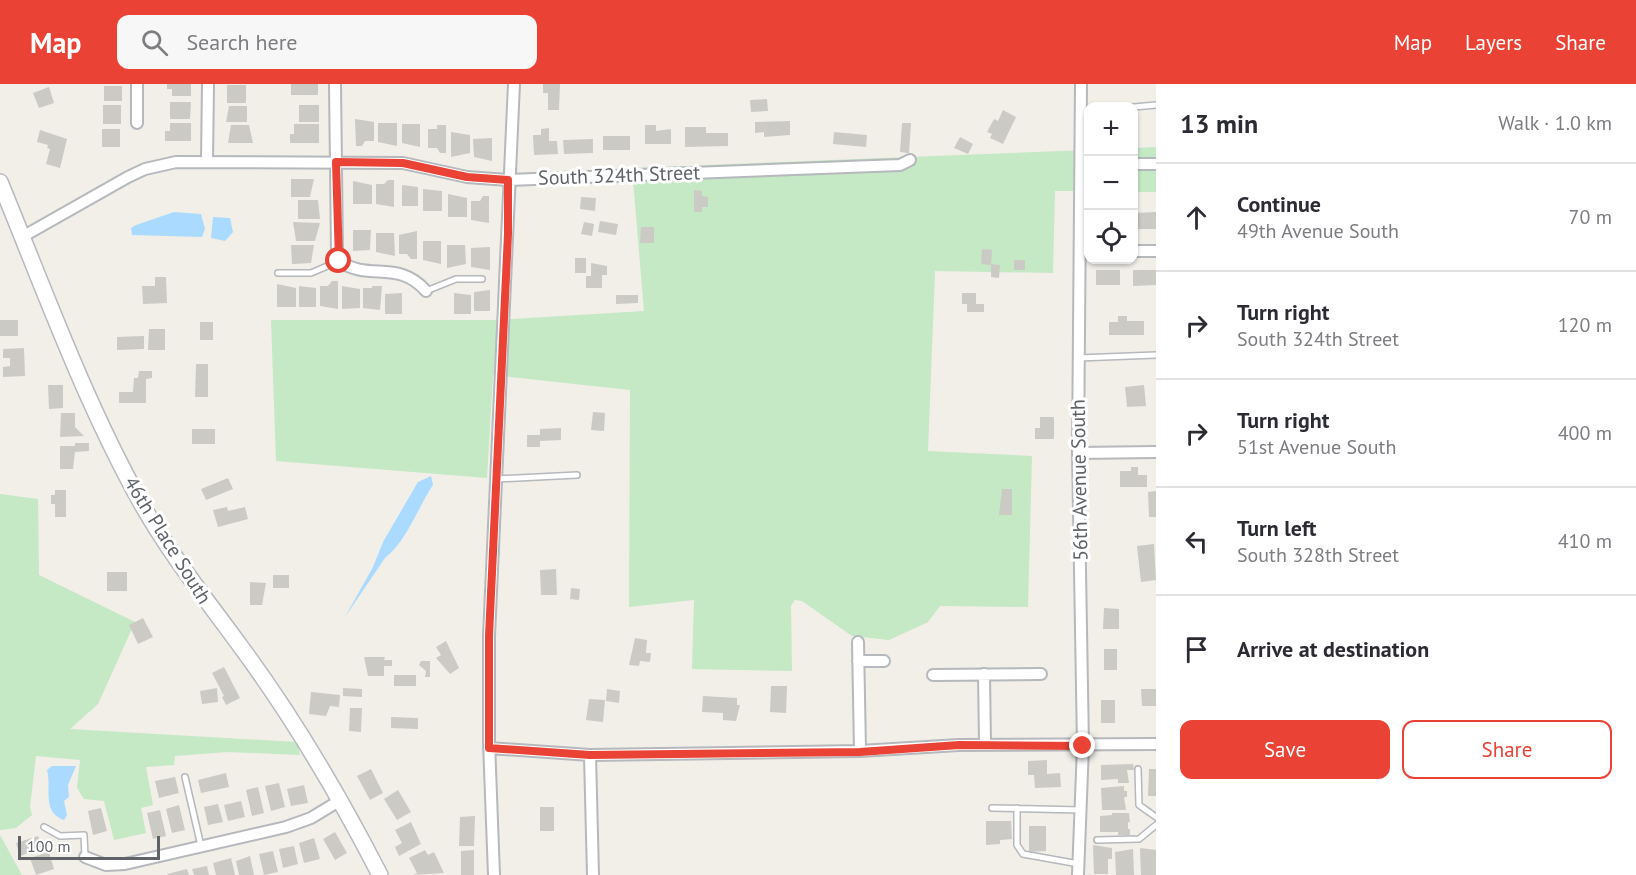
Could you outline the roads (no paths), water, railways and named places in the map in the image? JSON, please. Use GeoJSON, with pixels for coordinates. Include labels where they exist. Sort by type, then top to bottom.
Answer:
{"type":"FeatureCollection","features":[{"type":"Feature","properties":{"kind":"street"},"geometry":{"type":"LineString","coordinates":[[137,84],[137,123]]}},
{"type":"Feature","properties":{"kind":"street"},"geometry":{"type":"LineString","coordinates":[[207,161],[208,84]]}},
{"type":"Feature","properties":{"kind":"street"},"geometry":{"type":"LineString","coordinates":[[335,84],[339,261],[363,271],[403,273],[418,282],[426,291]]}},
{"type":"Feature","properties":{"kind":"street"},"geometry":{"type":"LineString","coordinates":[[494,875],[489,748],[489,636],[514,84]]}},
{"type":"Feature","properties":{"kind":"street","name":"56th Avenue South"},"geometry":{"type":"LineString","coordinates":[[1081,84],[1084,107]]}},
{"type":"Feature","properties":{"kind":"street","name":"South 324th Street"},"geometry":{"type":"LineString","coordinates":[[22,237],[145,169],[176,162],[403,163],[467,177],[508,180],[900,165],[910,160]]}},
{"type":"Feature","properties":{"kind":"street"},"geometry":{"type":"LineString","coordinates":[[1138,164],[1156,164]]}},
{"type":"Feature","properties":{"kind":"street","name":"46th Place South"},"geometry":{"type":"LineString","coordinates":[[0,184],[105,432],[141,502],[186,574],[242,647],[339,801],[380,875]]}},
{"type":"Feature","properties":{"kind":"street"},"geometry":{"type":"LineString","coordinates":[[1138,251],[1156,250]]}},
{"type":"Feature","properties":{"kind":"street","name":"56th Avenue South"},"geometry":{"type":"LineString","coordinates":[[1078,869],[1083,746],[1078,358],[1084,251]]}},
{"type":"Feature","properties":{"kind":"street"},"geometry":{"type":"LineString","coordinates":[[1078,453],[1156,452]]}},
{"type":"Feature","properties":{"kind":"street"},"geometry":{"type":"LineString","coordinates":[[858,642],[860,752]]}},
{"type":"Feature","properties":{"kind":"street"},"geometry":{"type":"LineString","coordinates":[[858,661],[884,661]]}},
{"type":"Feature","properties":{"kind":"street"},"geometry":{"type":"LineString","coordinates":[[984,674],[985,745]]}},
{"type":"Feature","properties":{"kind":"street"},"geometry":{"type":"LineString","coordinates":[[933,675],[1041,674]]}},
{"type":"Feature","properties":{"kind":"street"},"geometry":{"type":"LineString","coordinates":[[489,748],[590,755],[860,752],[985,745],[1156,744]]}},
{"type":"Feature","properties":{"kind":"street"},"geometry":{"type":"LineString","coordinates":[[590,755],[593,875]]}},
{"type":"Feature","properties":{"kind":"street"},"geometry":{"type":"LineString","coordinates":[[85,857],[99,863],[119,865],[292,825],[339,801]]}},
{"type":"Feature","properties":{"kind":"lane"},"geometry":{"type":"LineString","coordinates":[[1138,107],[1156,105]]}},
{"type":"Feature","properties":{"kind":"lane"},"geometry":{"type":"LineString","coordinates":[[279,273],[311,273],[339,261]]}},
{"type":"Feature","properties":{"kind":"lane"},"geometry":{"type":"LineString","coordinates":[[426,291],[456,279],[482,279]]}},
{"type":"Feature","properties":{"kind":"lane"},"geometry":{"type":"LineString","coordinates":[[1078,358],[1156,355]]}},
{"type":"Feature","properties":{"kind":"lane"},"geometry":{"type":"LineString","coordinates":[[496,479],[577,475]]}},
{"type":"Feature","properties":{"kind":"lane"},"geometry":{"type":"LineString","coordinates":[[1138,769],[1139,805],[1156,817]]}},
{"type":"Feature","properties":{"kind":"lane"},"geometry":{"type":"LineString","coordinates":[[185,777],[201,846]]}},
{"type":"Feature","properties":{"kind":"lane"},"geometry":{"type":"LineString","coordinates":[[992,808],[1080,810]]}},
{"type":"Feature","properties":{"kind":"lane"},"geometry":{"type":"LineString","coordinates":[[1017,808],[1017,845],[1023,854],[1078,869]]}},
{"type":"Feature","properties":{"kind":"lane"},"geometry":{"type":"LineString","coordinates":[[1096,840],[1139,839],[1156,825]]}},
{"type":"Feature","properties":{"kind":"lane"},"geometry":{"type":"LineString","coordinates":[[44,827],[60,836],[84,835],[85,857]]}},
{"type":"Feature","properties":{"kind":"water"},"geometry":{"type":"Polygon","coordinates":[[[174,212],[201,214],[205,229],[202,237],[132,235],[131,228],[136,225],[174,212]]]}},
{"type":"Feature","properties":{"kind":"water"},"geometry":{"type":"Polygon","coordinates":[[[213,217],[230,218],[233,232],[225,241],[211,238],[213,217]]]}},
{"type":"Feature","properties":{"kind":"water"},"geometry":{"type":"Polygon","coordinates":[[[431,476],[433,485],[406,533],[385,558],[345,617],[373,567],[383,542],[418,482],[431,476]]]}},
{"type":"Feature","properties":{"kind":"water"},"geometry":{"type":"Polygon","coordinates":[[[52,766],[76,766],[68,785],[69,797],[64,801],[67,815],[64,820],[52,811],[50,805],[47,770],[52,766]]]}}]}
